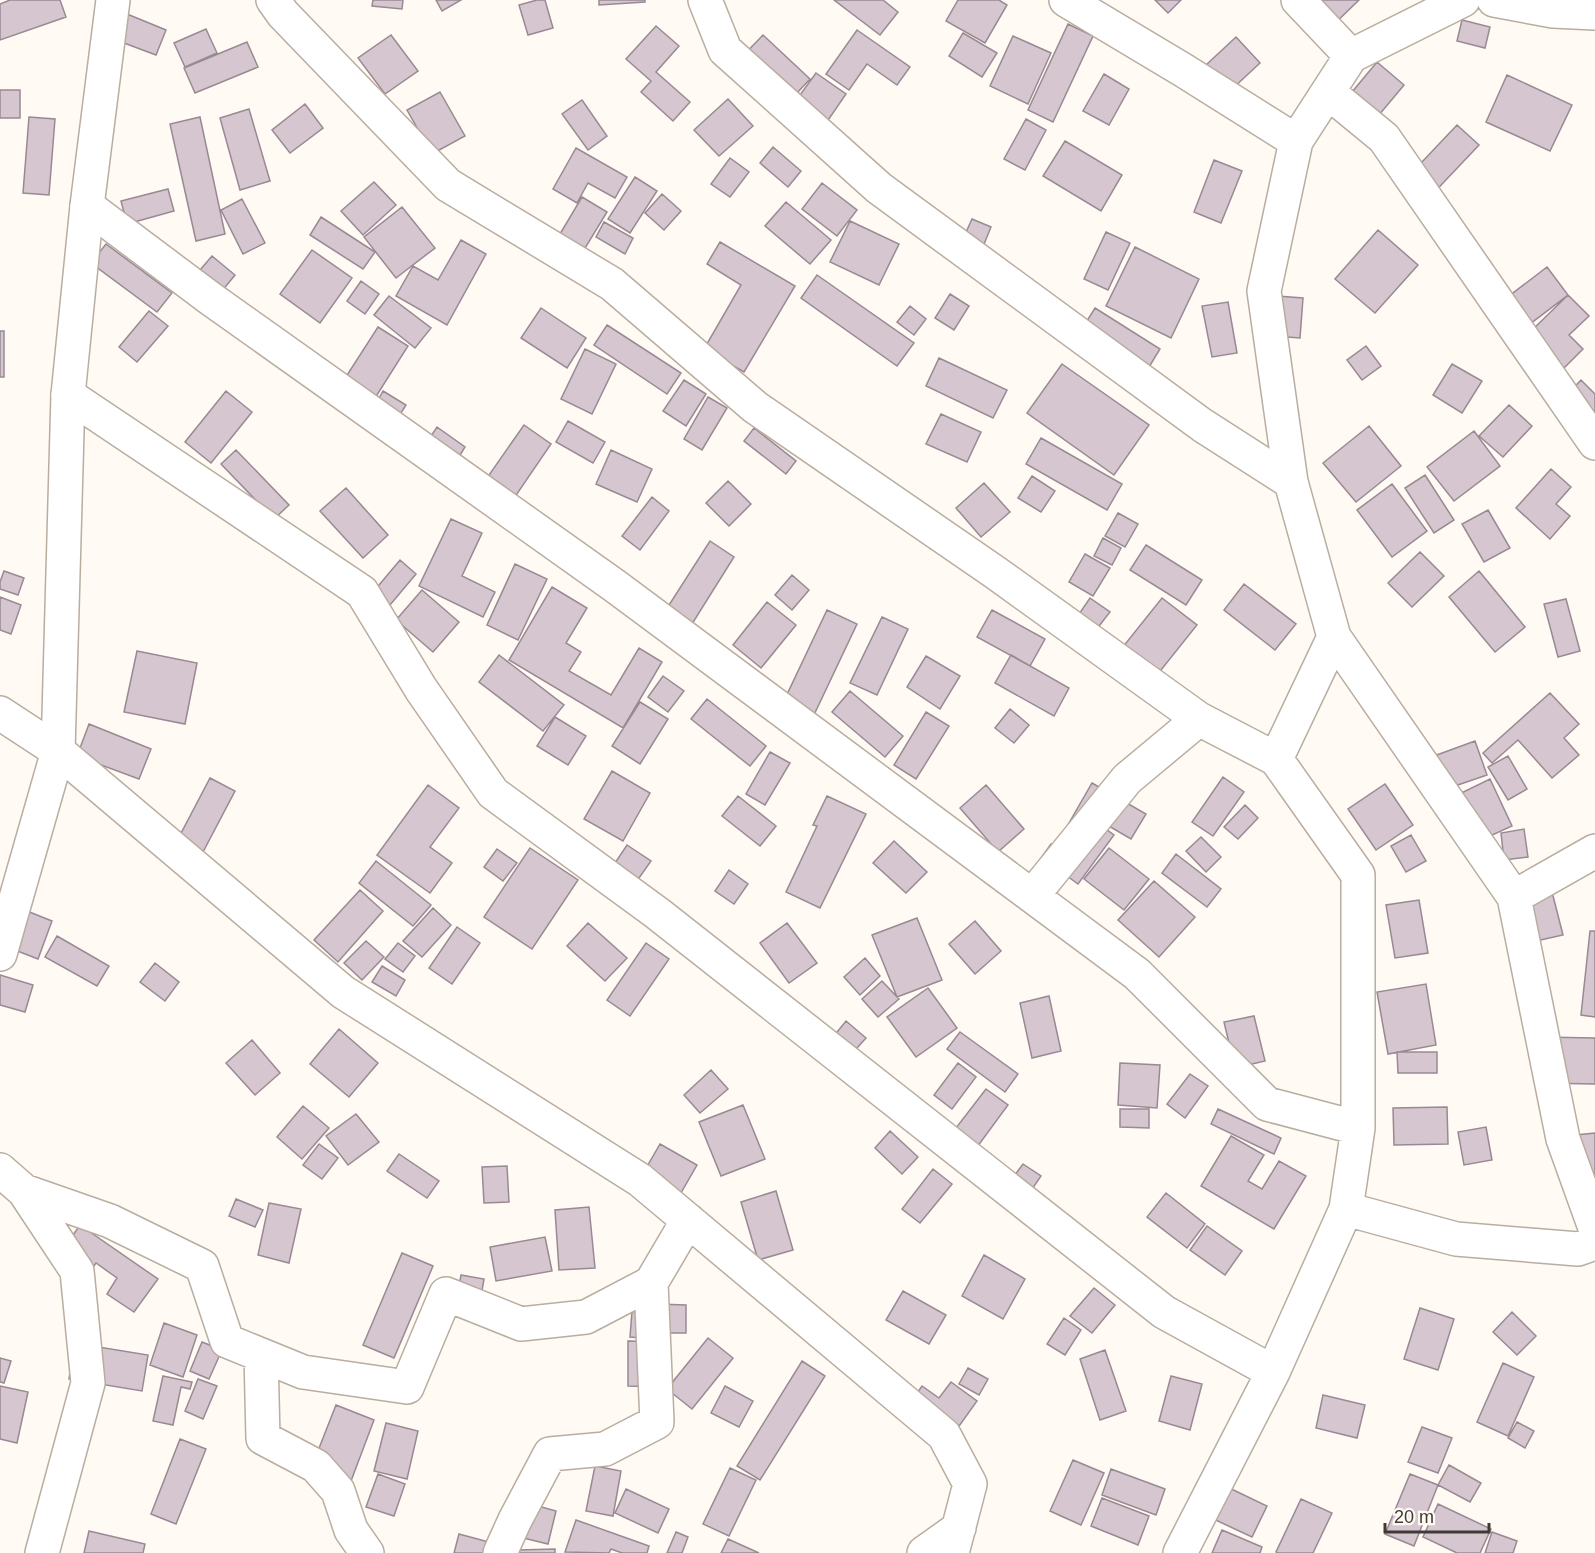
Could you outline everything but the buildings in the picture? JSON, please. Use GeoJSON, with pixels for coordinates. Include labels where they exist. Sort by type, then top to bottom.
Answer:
{"type":"FeatureCollection","features":[{"type":"Feature","properties":{"kind":"street"},"geometry":{"type":"LineString","coordinates":[[0,954],[58,751],[68,395],[87,206],[113,0]]}},
{"type":"Feature","properties":{"kind":"street"},"geometry":{"type":"LineString","coordinates":[[273,0],[283,14],[448,184],[612,284],[755,407],[996,573],[1198,719],[1276,759],[1358,875],[1358,1128],[1346,1209],[1273,1372],[1180,1553]]}},
{"type":"Feature","properties":{"kind":"street"},"geometry":{"type":"LineString","coordinates":[[705,0],[725,50],[879,188],[1202,425],[1291,482]]}},
{"type":"Feature","properties":{"kind":"street"},"geometry":{"type":"LineString","coordinates":[[1066,0],[1296,141]]}},
{"type":"Feature","properties":{"kind":"street"},"geometry":{"type":"LineString","coordinates":[[1298,0],[1351,56]]}},
{"type":"Feature","properties":{"kind":"street"},"geometry":{"type":"LineString","coordinates":[[1463,0],[1351,56],[1296,141],[1264,291],[1291,482],[1334,637],[1514,897],[1563,1139],[1595,1228]]}},
{"type":"Feature","properties":{"kind":"street"},"geometry":{"type":"LineString","coordinates":[[1494,0],[1553,11],[1594,14]]}},
{"type":"Feature","properties":{"kind":"street"},"geometry":{"type":"LineString","coordinates":[[1328,92],[1384,138],[1595,443]]}},
{"type":"Feature","properties":{"kind":"street"},"geometry":{"type":"LineString","coordinates":[[87,206],[211,299],[615,586],[1137,974],[1267,1104],[1358,1128]]}},
{"type":"Feature","properties":{"kind":"street"},"geometry":{"type":"LineString","coordinates":[[68,395],[362,592],[421,689],[493,793],[657,913],[1164,1312],[1273,1372]]}},
{"type":"Feature","properties":{"kind":"street"},"geometry":{"type":"LineString","coordinates":[[1276,759],[1334,637]]}},
{"type":"Feature","properties":{"kind":"street"},"geometry":{"type":"LineString","coordinates":[[0,713],[58,751],[343,992],[640,1180],[944,1435],[970,1484],[955,1540],[924,1553]]}},
{"type":"Feature","properties":{"kind":"street"},"geometry":{"type":"LineString","coordinates":[[1032,896],[1127,779],[1198,719]]}},
{"type":"Feature","properties":{"kind":"street"},"geometry":{"type":"LineString","coordinates":[[1514,897],[1595,851]]}},
{"type":"Feature","properties":{"kind":"street"},"geometry":{"type":"LineString","coordinates":[[12,1180],[110,1221],[202,1266],[227,1341],[303,1372],[407,1387],[446,1294],[521,1324],[586,1317],[651,1283],[688,1220]]}},
{"type":"Feature","properties":{"kind":"street"},"geometry":{"type":"LineString","coordinates":[[12,1180],[77,1271],[87,1383],[42,1553]]}},
{"type":"Feature","properties":{"kind":"street"},"geometry":{"type":"LineString","coordinates":[[1346,1209],[1456,1239],[1578,1249],[1595,1243]]}},
{"type":"Feature","properties":{"kind":"street"},"geometry":{"type":"LineString","coordinates":[[500,1553],[550,1454],[605,1449],[657,1422],[651,1283]]}},
{"type":"Feature","properties":{"kind":"street"},"geometry":{"type":"LineString","coordinates":[[261,1355],[263,1438],[316,1466],[338,1491],[351,1530],[368,1553]]}}]}
